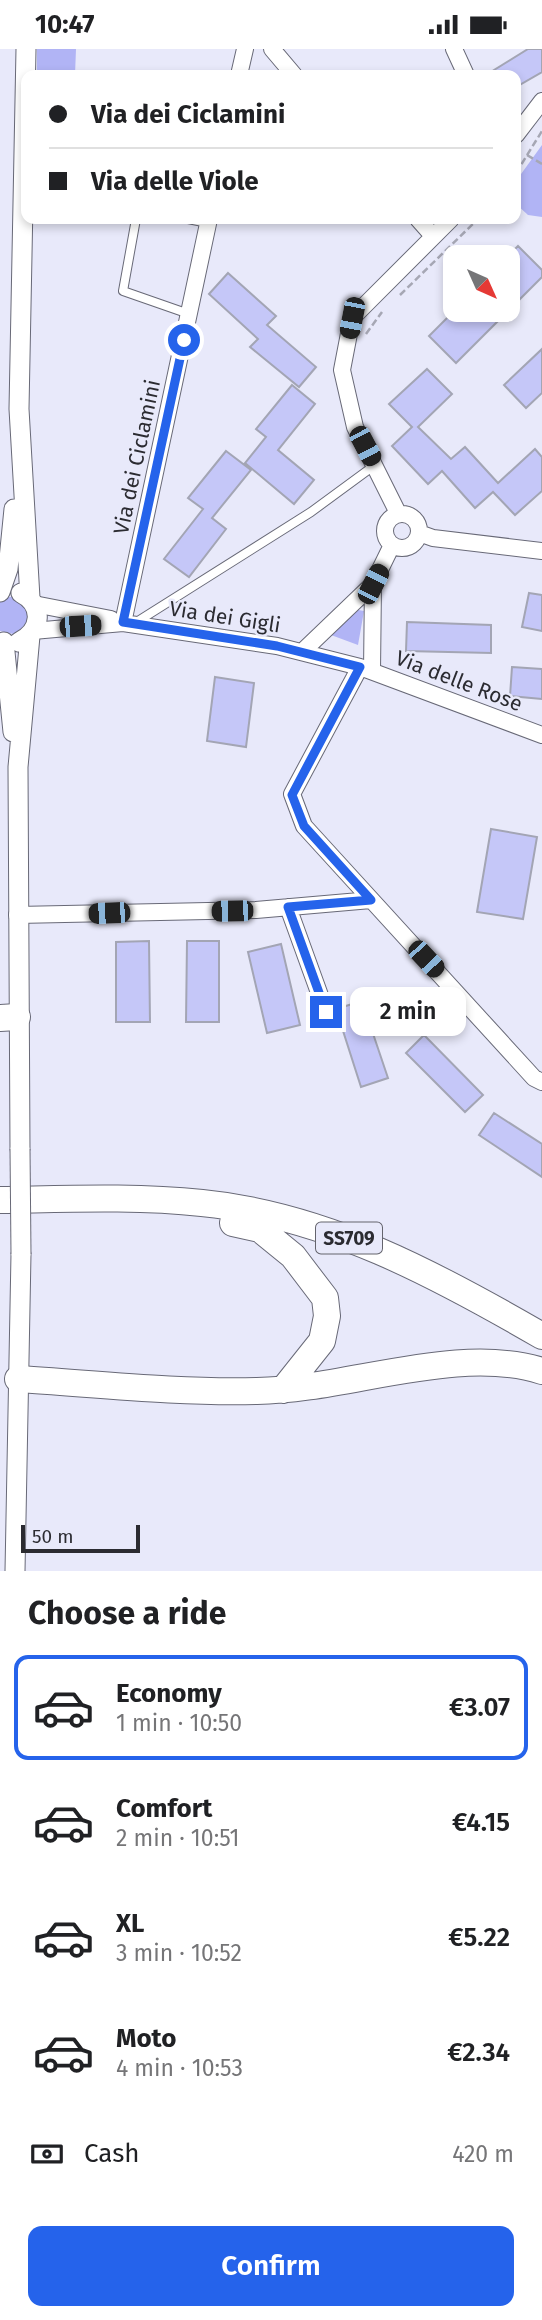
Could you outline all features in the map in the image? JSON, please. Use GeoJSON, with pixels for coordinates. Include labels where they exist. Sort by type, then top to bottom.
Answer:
{"type":"FeatureCollection","features":[{"type":"Feature","properties":{"kind":"highway","name":"SS709"},"geometry":{"type":"LineString","coordinates":[[0,1200],[136,1199],[205,1203],[271,1215],[360,1241],[483,1302],[542,1336]]}},
{"type":"Feature","properties":{"kind":"highway"},"geometry":{"type":"LineString","coordinates":[[136,1199],[260,1229],[301,1267],[325,1298],[327,1316],[323,1341],[283,1390]]}},
{"type":"Feature","properties":{"kind":"highway"},"geometry":{"type":"LineString","coordinates":[[18,1379],[232,1391],[283,1390],[472,1363],[524,1365],[542,1371]]}},
{"type":"Feature","properties":{"kind":"street"},"geometry":{"type":"LineString","coordinates":[[26,49],[26,70]]}},
{"type":"Feature","properties":{"kind":"street"},"geometry":{"type":"LineString","coordinates":[[240,70],[245,49]]}},
{"type":"Feature","properties":{"kind":"street"},"geometry":{"type":"LineString","coordinates":[[272,49],[290,70]]}},
{"type":"Feature","properties":{"kind":"street"},"geometry":{"type":"LineString","coordinates":[[454,49],[464,70]]}},
{"type":"Feature","properties":{"kind":"street"},"geometry":{"type":"LineString","coordinates":[[521,128],[542,101]]}},
{"type":"Feature","properties":{"kind":"street"},"geometry":{"type":"LineString","coordinates":[[23,224],[20,456],[8,569],[0,593],[15,591],[32,601]]}},
{"type":"Feature","properties":{"kind":"street","name":"Via dei Ciclamini"},"geometry":{"type":"LineString","coordinates":[[129,623],[208,224]]}},
{"type":"Feature","properties":{"kind":"street"},"geometry":{"type":"LineString","coordinates":[[422,224],[433,236]]}},
{"type":"Feature","properties":{"kind":"street"},"geometry":{"type":"LineString","coordinates":[[419,533],[414,518],[398,513],[355,427],[342,370],[352,318],[446,224]]}},
{"type":"Feature","properties":{"kind":"street"},"geometry":{"type":"LineString","coordinates":[[15,1571],[21,1254],[20,1149],[8,1018],[17,915],[18,767],[32,634],[38,618],[32,601],[20,456]]}},
{"type":"Feature","properties":{"kind":"street"},"geometry":{"type":"LineString","coordinates":[[398,513],[385,525],[385,536],[392,545],[409,547],[419,533]]}},
{"type":"Feature","properties":{"kind":"street"},"geometry":{"type":"LineString","coordinates":[[419,533],[433,538],[542,551]]}},
{"type":"Feature","properties":{"kind":"street"},"geometry":{"type":"LineString","coordinates":[[302,652],[373,584],[392,545]]}},
{"type":"Feature","properties":{"kind":"street"},"geometry":{"type":"LineString","coordinates":[[373,584],[366,669],[292,795],[304,826],[534,1079],[542,1082]]}},
{"type":"Feature","properties":{"kind":"street","name":"Via dei Gigli"},"geometry":{"type":"LineString","coordinates":[[32,601],[129,623],[302,652],[366,669]]}},
{"type":"Feature","properties":{"kind":"street","name":"Via dei Gigli"},"geometry":{"type":"LineString","coordinates":[[32,634],[129,623]]}},
{"type":"Feature","properties":{"kind":"street"},"geometry":{"type":"LineString","coordinates":[[18,767],[2,641],[18,642],[32,634]]}},
{"type":"Feature","properties":{"kind":"street","name":"Via delle Rose"},"geometry":{"type":"LineString","coordinates":[[366,669],[542,735]]}},
{"type":"Feature","properties":{"kind":"street"},"geometry":{"type":"LineString","coordinates":[[17,915],[288,907],[371,900]]}},
{"type":"Feature","properties":{"kind":"street"},"geometry":{"type":"LineString","coordinates":[[288,907],[326,1012]]}},
{"type":"Feature","properties":{"kind":"lane"},"geometry":{"type":"LineString","coordinates":[[135,224],[123,291],[189,314]]}},
{"type":"Feature","properties":{"kind":"lane"},"geometry":{"type":"LineString","coordinates":[[129,623],[311,512],[375,465]]}},
{"type":"Feature","properties":{"kind":"path"},"geometry":{"type":"LineString","coordinates":[[521,165],[542,131]]}},
{"type":"Feature","properties":{"kind":"path"},"geometry":{"type":"LineString","coordinates":[[527,155],[542,164]]}},
{"type":"Feature","properties":{"kind":"path"},"geometry":{"type":"LineString","coordinates":[[393,301],[473,224]]}},
{"type":"Feature","properties":{"kind":"path"},"geometry":{"type":"LineString","coordinates":[[366,334],[384,310]]}},
{"type":"Feature","properties":{"kind":"shaded area"},"geometry":{"type":"Polygon","coordinates":[[[37,49],[76,49],[75,70],[37,70],[37,49]]]}},
{"type":"Feature","properties":{"kind":"shaded area"},"geometry":{"type":"Polygon","coordinates":[[[542,145],[542,217],[528,215],[521,209],[521,174],[542,145]]]}},
{"type":"Feature","properties":{"kind":"shaded area"},"geometry":{"type":"Polygon","coordinates":[[[7,597],[19,597],[32,617],[18,635],[0,631],[0,601],[7,597]]]}},
{"type":"Feature","properties":{"kind":"shaded area"},"geometry":{"type":"Polygon","coordinates":[[[353,609],[364,611],[358,645],[331,635],[353,609]]]}},
{"type":"Feature","properties":{"kind":"building"},"geometry":{"type":"Polygon","coordinates":[[[528,49],[542,49],[542,72],[521,84],[521,70],[494,70],[528,49]]]}},
{"type":"Feature","properties":{"kind":"building"},"geometry":{"type":"Polygon","coordinates":[[[520,248],[542,270],[542,277],[520,299],[520,248]]]}},
{"type":"Feature","properties":{"kind":"building"},"geometry":{"type":"Polygon","coordinates":[[[228,273],[276,316],[267,325],[316,367],[299,387],[250,347],[258,339],[209,294],[228,273]]]}},
{"type":"Feature","properties":{"kind":"building"},"geometry":{"type":"Polygon","coordinates":[[[443,322],[497,322],[456,363],[429,336],[443,322]]]}},
{"type":"Feature","properties":{"kind":"building"},"geometry":{"type":"Polygon","coordinates":[[[542,349],[542,393],[526,408],[504,385],[542,349]]]}},
{"type":"Feature","properties":{"kind":"building"},"geometry":{"type":"Polygon","coordinates":[[[427,369],[452,394],[418,427],[451,459],[465,447],[498,483],[535,449],[542,457],[542,491],[515,515],[493,492],[475,508],[442,471],[428,484],[392,446],[412,427],[389,404],[427,369]]]}},
{"type":"Feature","properties":{"kind":"building"},"geometry":{"type":"Polygon","coordinates":[[[292,385],[315,404],[278,450],[314,480],[294,504],[245,463],[266,437],[256,429],[292,385]]]}},
{"type":"Feature","properties":{"kind":"building"},"geometry":{"type":"Polygon","coordinates":[[[226,451],[251,470],[212,518],[226,529],[189,577],[164,559],[203,509],[188,498],[226,451]]]}},
{"type":"Feature","properties":{"kind":"building"},"geometry":{"type":"Polygon","coordinates":[[[529,593],[542,595],[542,631],[522,627],[529,593]]]}},
{"type":"Feature","properties":{"kind":"building"},"geometry":{"type":"Polygon","coordinates":[[[407,622],[491,625],[491,653],[406,651],[407,622]]]}},
{"type":"Feature","properties":{"kind":"building"},"geometry":{"type":"Polygon","coordinates":[[[512,667],[542,669],[542,699],[510,696],[512,667]]]}},
{"type":"Feature","properties":{"kind":"building"},"geometry":{"type":"Polygon","coordinates":[[[215,677],[254,683],[246,747],[207,741],[215,677]]]}},
{"type":"Feature","properties":{"kind":"building"},"geometry":{"type":"Polygon","coordinates":[[[491,829],[537,837],[523,919],[477,912],[491,829]]]}},
{"type":"Feature","properties":{"kind":"building"},"geometry":{"type":"Polygon","coordinates":[[[149,941],[150,1022],[116,1022],[116,942],[149,941]]]}},
{"type":"Feature","properties":{"kind":"building"},"geometry":{"type":"Polygon","coordinates":[[[187,941],[219,941],[219,1022],[186,1022],[187,941]]]}},
{"type":"Feature","properties":{"kind":"building"},"geometry":{"type":"Polygon","coordinates":[[[281,944],[300,1025],[267,1033],[248,952],[281,944]]]}},
{"type":"Feature","properties":{"kind":"building"},"geometry":{"type":"Polygon","coordinates":[[[362,1001],[388,1078],[361,1087],[336,1009],[362,1001]]]}},
{"type":"Feature","properties":{"kind":"building"},"geometry":{"type":"Polygon","coordinates":[[[424,1035],[483,1095],[465,1112],[406,1053],[424,1035]]]}},
{"type":"Feature","properties":{"kind":"building"},"geometry":{"type":"Polygon","coordinates":[[[494,1113],[542,1144],[542,1177],[479,1135],[494,1113]]]}},
{"type":"Feature","properties":{"kind":"route"},"geometry":{"type":"LineString","coordinates":[[184,340],[123,622],[277,646],[360,667],[292,795],[304,826],[371,900],[288,907],[326,1012]]}}]}
